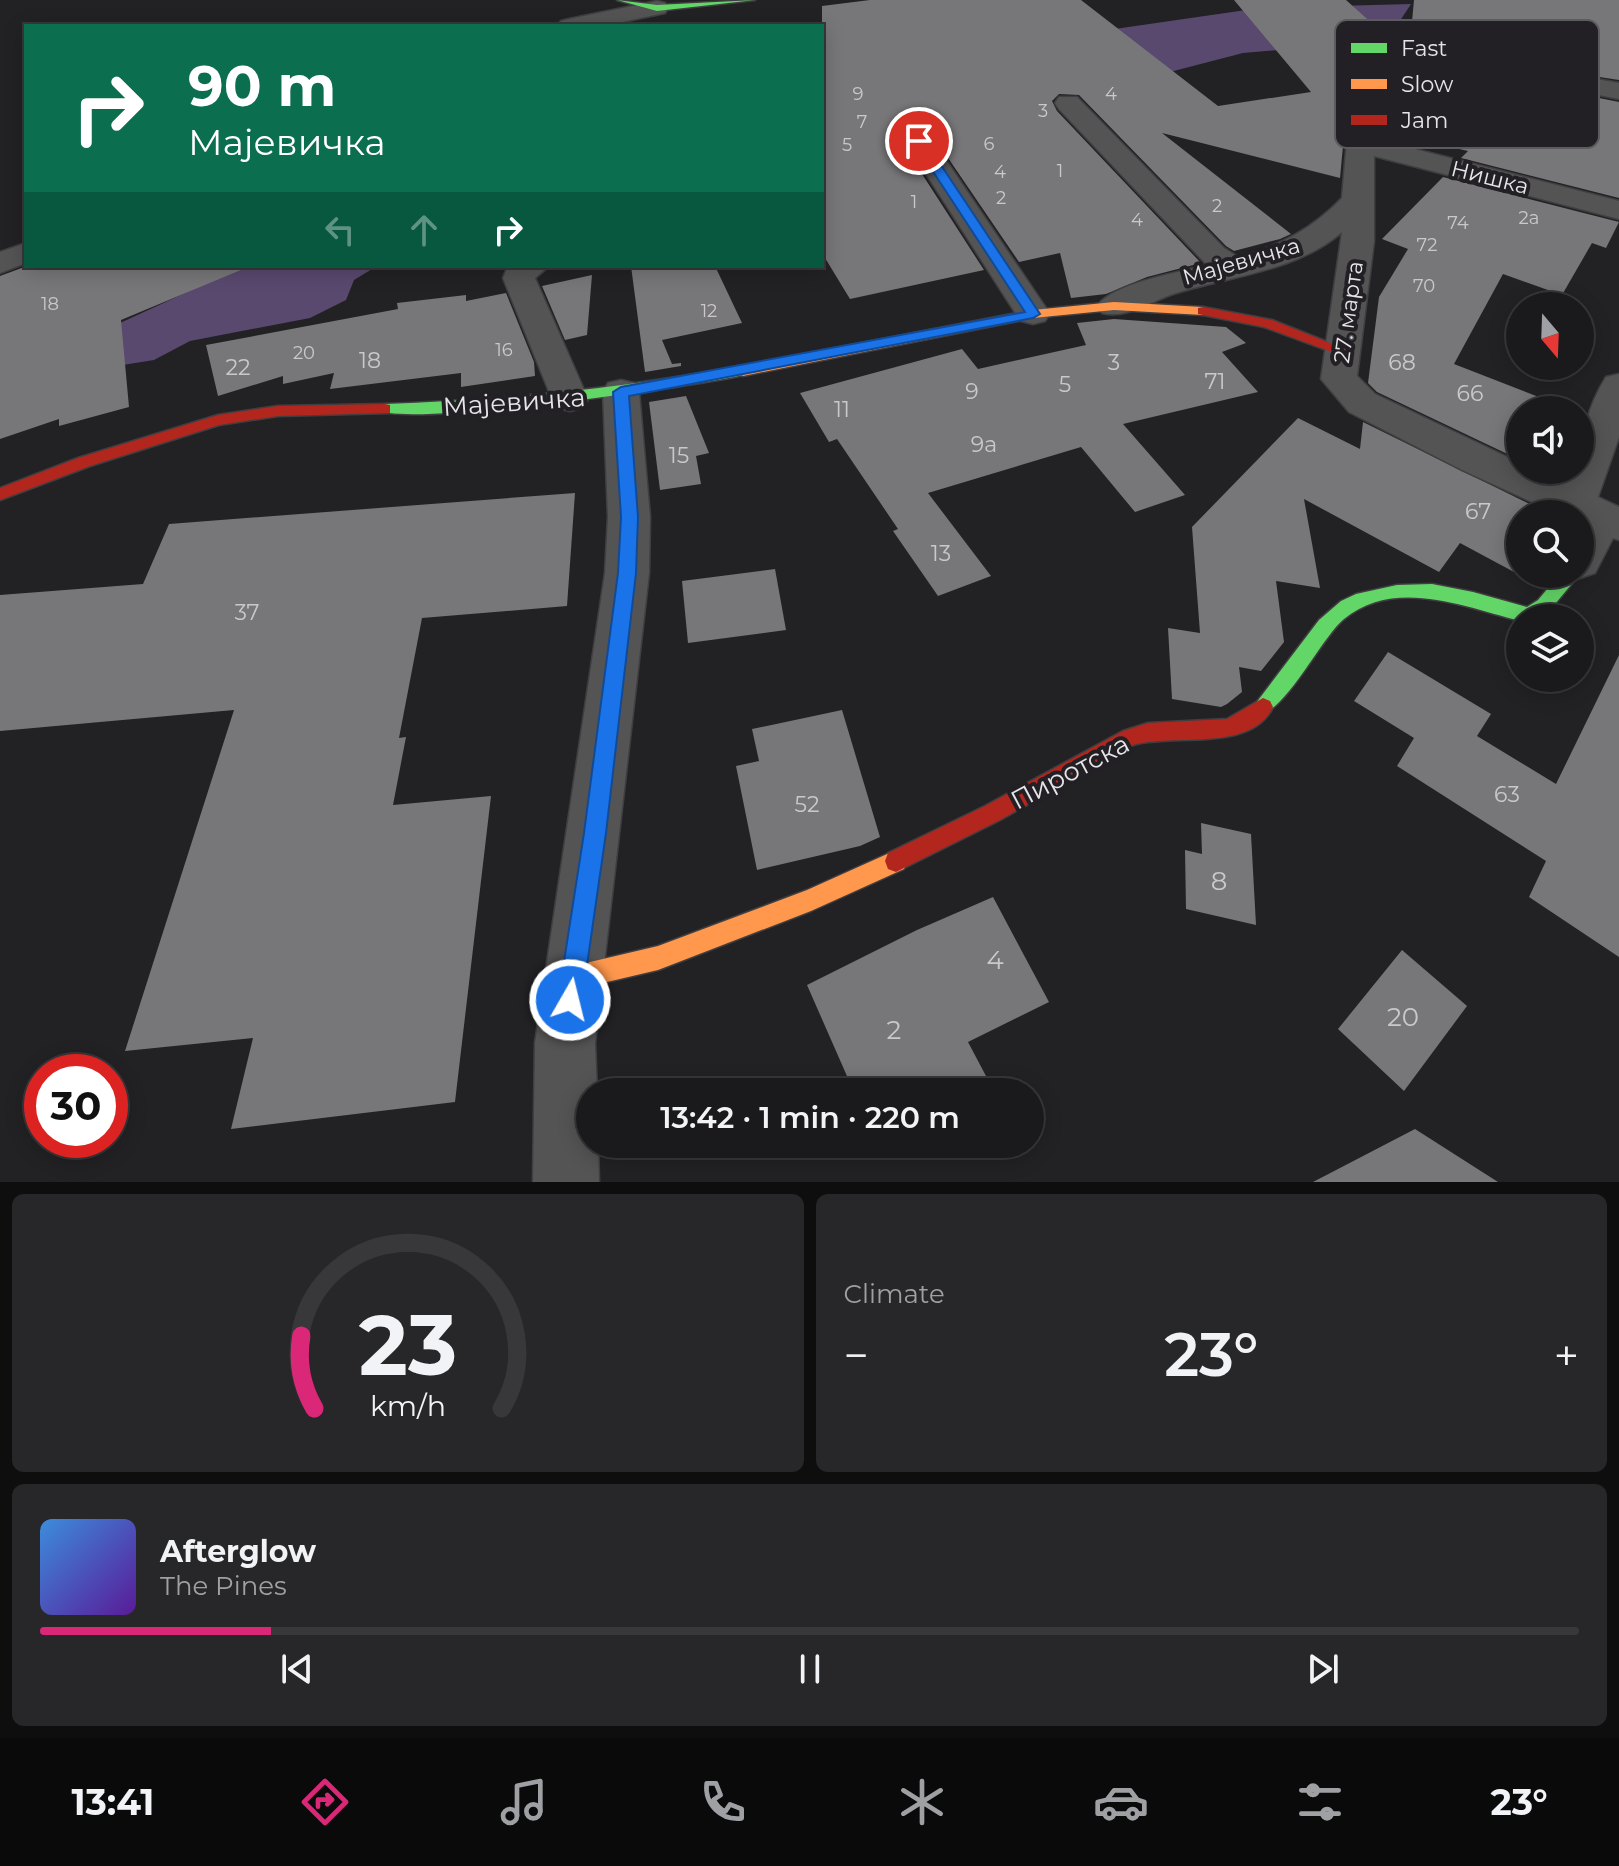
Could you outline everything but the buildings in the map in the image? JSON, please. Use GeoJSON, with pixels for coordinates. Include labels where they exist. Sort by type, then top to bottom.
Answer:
{"type":"FeatureCollection","features":[{"type":"Feature","properties":{"kind":"street"},"geometry":{"type":"LineString","coordinates":[[549,24],[588,0]]}},
{"type":"Feature","properties":{"kind":"street"},"geometry":{"type":"LineString","coordinates":[[622,0],[657,8]]}},
{"type":"Feature","properties":{"kind":"street"},"geometry":{"type":"LineString","coordinates":[[579,24],[657,8],[750,0]]}},
{"type":"Feature","properties":{"kind":"street","name":"27. марта"},"geometry":{"type":"LineString","coordinates":[[1599,87],[1619,91]]}},
{"type":"Feature","properties":{"kind":"street"},"geometry":{"type":"LineString","coordinates":[[1068,103],[1213,255],[1233,268]]}},
{"type":"Feature","properties":{"kind":"street"},"geometry":{"type":"LineString","coordinates":[[919,141],[1033,314]]}},
{"type":"Feature","properties":{"kind":"street","name":"27. марта"},"geometry":{"type":"LineString","coordinates":[[1361,148],[1358,241],[1339,379],[1362,403],[1599,516]]}},
{"type":"Feature","properties":{"kind":"street","name":"Нишка"},"geometry":{"type":"LineString","coordinates":[[1377,148],[1619,210]]}},
{"type":"Feature","properties":{"kind":"street","name":"Мајевичка"},"geometry":{"type":"LineString","coordinates":[[1114,306],[1175,280],[1233,268],[1290,251],[1314,239],[1357,200]]}},
{"type":"Feature","properties":{"kind":"street"},"geometry":{"type":"LineString","coordinates":[[0,263],[24,253]]}},
{"type":"Feature","properties":{"kind":"street"},"geometry":{"type":"LineString","coordinates":[[528,268],[521,271],[519,278],[570,399]]}},
{"type":"Feature","properties":{"kind":"street","name":"Мајевичка"},"geometry":{"type":"LineString","coordinates":[[0,494],[84,462],[218,420],[278,411],[473,407],[570,399],[1033,314],[1149,305],[1219,312],[1267,323],[1343,351]]}},
{"type":"Feature","properties":{"kind":"street"},"geometry":{"type":"LineString","coordinates":[[1599,516],[1619,386]]}},
{"type":"Feature","properties":{"kind":"street"},"geometry":{"type":"LineString","coordinates":[[566,1182],[565,1043],[627,573],[629,517],[621,392]]}},
{"type":"Feature","properties":{"kind":"street","name":"Пиротска"},"geometry":{"type":"LineString","coordinates":[[573,978],[658,958],[811,900],[964,829],[1132,736],[1173,730],[1221,732],[1246,723],[1278,691],[1334,616],[1355,601],[1393,593],[1435,592],[1466,597],[1501,611],[1529,615],[1544,605],[1559,588]]}},
{"type":"Feature","properties":{"kind":"shaded area"},"geometry":{"type":"Polygon","coordinates":[[[1411,4],[1401,20],[1335,20],[1335,50],[1302,48],[1243,53],[1166,73],[824,75],[900,60],[1260,8],[1411,4]]]}},
{"type":"Feature","properties":{"kind":"shaded area"},"geometry":{"type":"Polygon","coordinates":[[[240,268],[374,268],[354,280],[346,300],[310,318],[190,341],[154,360],[98,369],[120,323],[240,268]]]}},
{"type":"Feature","properties":{"kind":"traffic: fast"},"geometry":{"type":"LineString","coordinates":[[622,0],[657,8],[750,0]]}},
{"type":"Feature","properties":{"kind":"traffic: fast"},"geometry":{"type":"LineString","coordinates":[[385,409],[565,398],[743,371]]}},
{"type":"Feature","properties":{"kind":"traffic: fast"},"geometry":{"type":"LineString","coordinates":[[1263,707],[1283,685],[1325,625],[1348,606],[1363,599],[1397,592],[1432,592],[1473,599],[1529,615],[1544,605],[1559,588]]}},
{"type":"Feature","properties":{"kind":"traffic: slow"},"geometry":{"type":"LineString","coordinates":[[743,371],[1033,314],[1114,306],[1203,311]]}},
{"type":"Feature","properties":{"kind":"traffic: slow"},"geometry":{"type":"LineString","coordinates":[[573,978],[658,958],[811,900],[896,861]]}},
{"type":"Feature","properties":{"kind":"traffic: jam"},"geometry":{"type":"LineString","coordinates":[[1203,311],[1267,323],[1343,351]]}},
{"type":"Feature","properties":{"kind":"traffic: jam"},"geometry":{"type":"LineString","coordinates":[[0,494],[84,462],[218,420],[278,411],[385,409]]}},
{"type":"Feature","properties":{"kind":"traffic: jam"},"geometry":{"type":"LineString","coordinates":[[896,861],[992,813],[1130,737],[1165,730],[1213,731],[1229,728],[1263,707]]}},
{"type":"Feature","properties":{"kind":"route"},"geometry":{"type":"LineString","coordinates":[[570,1000],[595,833],[627,573],[629,517],[621,392],[1033,314],[919,141]]}}]}
